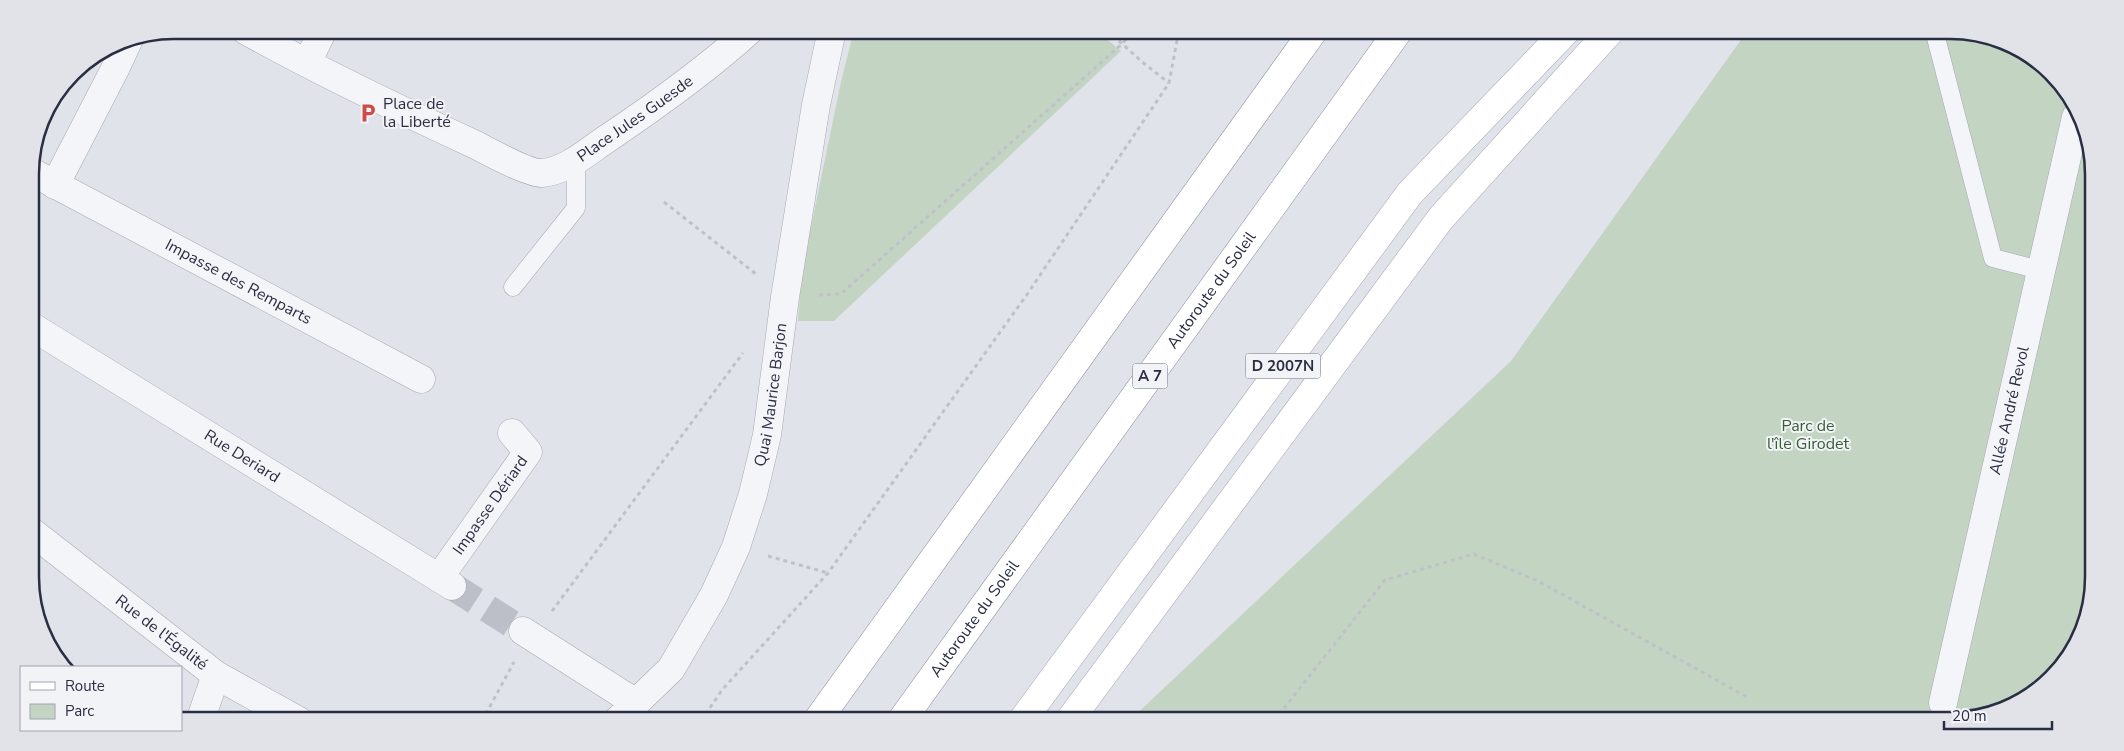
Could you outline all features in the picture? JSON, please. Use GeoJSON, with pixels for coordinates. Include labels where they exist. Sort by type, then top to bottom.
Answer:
{"type":"FeatureCollection","features":[{"type":"Feature","properties":{"kind":"main road"},"geometry":{"type":"LineString","coordinates":[[823,712],[1308,39]]}},
{"type":"Feature","properties":{"kind":"main road","name":"Autoroute du Soleil"},"geometry":{"type":"LineString","coordinates":[[907,712],[1393,39]]}},
{"type":"Feature","properties":{"kind":"main road","name":"D 2007N"},"geometry":{"type":"LineString","coordinates":[[1029,712],[1410,193],[1558,39]]}},
{"type":"Feature","properties":{"kind":"main road","name":"D 2007N"},"geometry":{"type":"LineString","coordinates":[[1077,712],[1441,218],[1603,39]]}},
{"type":"Feature","properties":{"kind":"street"},"geometry":{"type":"LineString","coordinates":[[262,39],[307,63],[319,39]]}},
{"type":"Feature","properties":{"kind":"street","name":"Place Jules Guesde"},"geometry":{"type":"LineString","coordinates":[[307,63],[508,161],[540,173],[558,169],[576,160],[643,114],[739,39]]}},
{"type":"Feature","properties":{"kind":"street","name":"Quai Maurice Barjon"},"geometry":{"type":"LineString","coordinates":[[627,712],[671,669],[714,595],[736,547],[754,494],[766,435],[785,297],[816,105],[830,39]]}},
{"type":"Feature","properties":{"kind":"street"},"geometry":{"type":"LineString","coordinates":[[55,185],[125,48]]}},
{"type":"Feature","properties":{"kind":"street","name":"Allée André Revol"},"geometry":{"type":"LineString","coordinates":[[1943,703],[2075,122]]}},
{"type":"Feature","properties":{"kind":"street","name":"Impasse des Remparts"},"geometry":{"type":"LineString","coordinates":[[39,176],[421,379]]}},
{"type":"Feature","properties":{"kind":"street","name":"Rue Deriard"},"geometry":{"type":"LineString","coordinates":[[39,331],[446,582]]}},
{"type":"Feature","properties":{"kind":"street","name":"Impasse Dériard"},"geometry":{"type":"LineString","coordinates":[[446,582],[528,452],[512,433]]}},
{"type":"Feature","properties":{"kind":"street","name":"Rue de l'Égalité"},"geometry":{"type":"LineString","coordinates":[[39,537],[216,675],[283,712]]}},
{"type":"Feature","properties":{"kind":"street"},"geometry":{"type":"LineString","coordinates":[[528,634],[627,712]]}},
{"type":"Feature","properties":{"kind":"street"},"geometry":{"type":"LineString","coordinates":[[203,712],[216,675]]}},
{"type":"Feature","properties":{"kind":"lane"},"geometry":{"type":"LineString","coordinates":[[1936,39],[1993,258],[2040,270]]}},
{"type":"Feature","properties":{"kind":"lane"},"geometry":{"type":"LineString","coordinates":[[513,287],[576,208],[576,160]]}},
{"type":"Feature","properties":{"kind":"path"},"geometry":{"type":"LineString","coordinates":[[1116,39],[1140,61],[1169,83]]}},
{"type":"Feature","properties":{"kind":"path"},"geometry":{"type":"LineString","coordinates":[[664,202],[785,297],[841,294],[1126,39]]}},
{"type":"Feature","properties":{"kind":"path"},"geometry":{"type":"LineString","coordinates":[[707,712],[722,690],[828,573],[1028,293],[1169,83],[1177,39]]}},
{"type":"Feature","properties":{"kind":"path"},"geometry":{"type":"LineString","coordinates":[[487,712],[528,634],[744,352]]}},
{"type":"Feature","properties":{"kind":"path"},"geometry":{"type":"LineString","coordinates":[[736,547],[828,573]]}},
{"type":"Feature","properties":{"kind":"path"},"geometry":{"type":"LineString","coordinates":[[1281,712],[1385,580],[1474,554],[1540,582],[1747,697]]}},
{"type":"Feature","properties":{"kind":"green space"},"geometry":{"type":"Polygon","coordinates":[[[852,39],[1107,39],[1121,51],[834,321],[798,321],[802,270],[852,39]]]}},
{"type":"Feature","properties":{"kind":"green space","name":"Parc de l'île Girodet"},"geometry":{"type":"Polygon","coordinates":[[[1742,39],[1951,39],[1985,43],[2002,49],[2033,67],[2052,85],[2063,99],[2071,114],[2083,147],[2085,165],[2085,578],[2081,612],[2075,629],[2063,652],[2052,666],[2025,690],[1994,705],[1977,710],[1959,712],[1139,712],[1511,361],[1742,39]]]}},
{"type":"Feature","properties":{"kind":"tunnel"},"geometry":{"type":"LineString","coordinates":[[452,586],[523,631]]}},
{"type":"Feature","properties":{"kind":"place","name":"Place de la Liberté"},"geometry":{"type":"Point","coordinates":[368,113]}}]}
